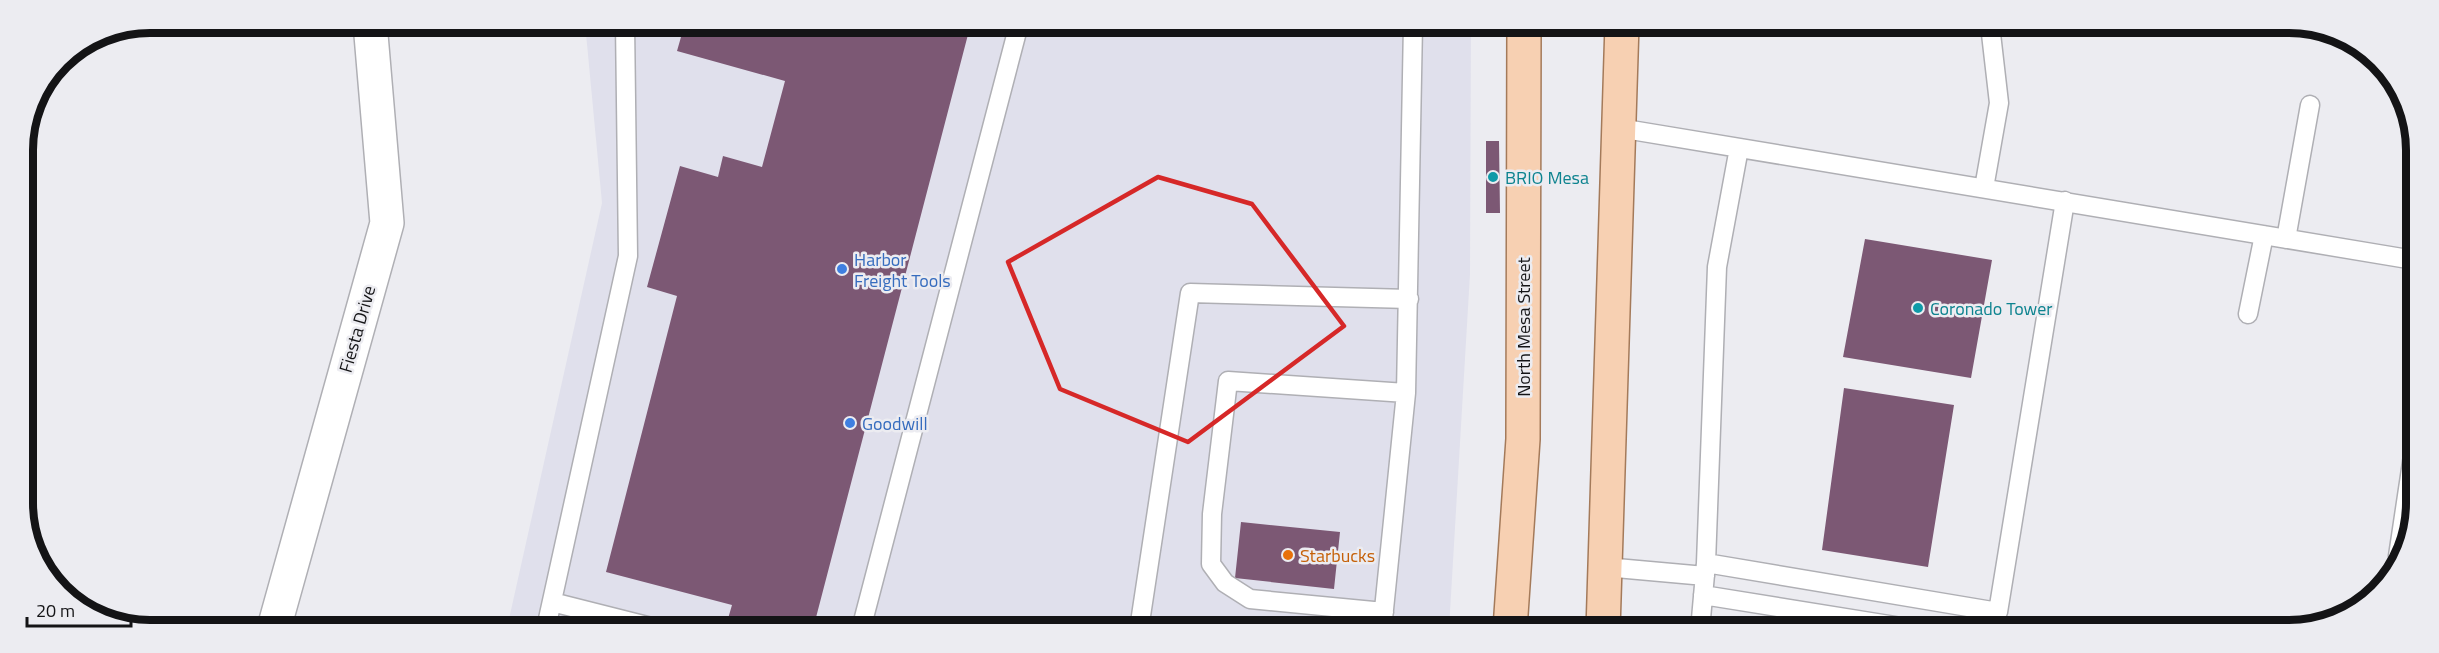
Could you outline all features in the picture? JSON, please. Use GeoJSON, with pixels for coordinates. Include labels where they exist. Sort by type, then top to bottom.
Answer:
{"type":"FeatureCollection","features":[{"type":"Feature","properties":{"kind":"main road","name":"North Mesa Street"},"geometry":{"type":"LineString","coordinates":[[1511,620],[1523,439],[1524,33]]}},
{"type":"Feature","properties":{"kind":"main road"},"geometry":{"type":"LineString","coordinates":[[1603,620],[1622,33]]}},
{"type":"Feature","properties":{"kind":"street","name":"Fiesta Drive"},"geometry":{"type":"LineString","coordinates":[[276,620],[387,223],[371,33]]}},
{"type":"Feature","properties":{"kind":"lane"},"geometry":{"type":"LineString","coordinates":[[548,620],[628,256],[625,33]]}},
{"type":"Feature","properties":{"kind":"lane"},"geometry":{"type":"LineString","coordinates":[[863,620],[1017,33]]}},
{"type":"Feature","properties":{"kind":"lane"},"geometry":{"type":"LineString","coordinates":[[1406,393],[1228,381],[1212,514],[1210,564],[1225,584],[1250,599],[1383,620],[1406,393],[1410,299],[1413,33]]}},
{"type":"Feature","properties":{"kind":"lane"},"geometry":{"type":"LineString","coordinates":[[1984,188],[1999,103],[1991,33]]}},
{"type":"Feature","properties":{"kind":"lane"},"geometry":{"type":"LineString","coordinates":[[2286,238],[2310,105]]}},
{"type":"Feature","properties":{"kind":"lane"},"geometry":{"type":"LineString","coordinates":[[1618,128],[2406,259]]}},
{"type":"Feature","properties":{"kind":"lane"},"geometry":{"type":"LineString","coordinates":[[1701,620],[1705,569],[1717,267],[1739,148]]}},
{"type":"Feature","properties":{"kind":"lane"},"geometry":{"type":"LineString","coordinates":[[1605,567],[1705,569],[1998,612],[2065,201]]}},
{"type":"Feature","properties":{"kind":"lane"},"geometry":{"type":"LineString","coordinates":[[2248,314],[2264,235]]}},
{"type":"Feature","properties":{"kind":"lane"},"geometry":{"type":"LineString","coordinates":[[1139,620],[1190,292],[1410,299]]}},
{"type":"Feature","properties":{"kind":"lane"},"geometry":{"type":"LineString","coordinates":[[2401,537],[2406,502]]}},
{"type":"Feature","properties":{"kind":"lane"},"geometry":{"type":"LineString","coordinates":[[1703,595],[1858,620]]}},
{"type":"Feature","properties":{"kind":"lane"},"geometry":{"type":"LineString","coordinates":[[552,602],[626,620]]}},
{"type":"Feature","properties":{"kind":"highlighted area"},"geometry":{"type":"Polygon","coordinates":[[[1158,177],[1252,204],[1344,326],[1188,442],[1060,389],[1008,262],[1158,177]]]}},
{"type":"Feature","properties":{"kind":"shaded area"},"geometry":{"type":"Polygon","coordinates":[[[586,33],[1471,33],[1470,274],[1450,620],[509,620],[602,203],[586,33]]]}},
{"type":"Feature","properties":{"kind":"building"},"geometry":{"type":"Polygon","coordinates":[[[682,33],[968,33],[815,620],[728,620],[732,605],[606,572],[677,296],[647,287],[680,166],[718,177],[723,156],[762,167],[785,81],[677,51],[682,33]]]}},
{"type":"Feature","properties":{"kind":"building","name":"BRIO Mesa"},"geometry":{"type":"Polygon","coordinates":[[[1486,141],[1499,141],[1500,213],[1486,213],[1486,141]]]}},
{"type":"Feature","properties":{"kind":"building","name":"Coronado Tower"},"geometry":{"type":"Polygon","coordinates":[[[1865,239],[1992,260],[1971,378],[1843,357],[1865,239]]]}},
{"type":"Feature","properties":{"kind":"building"},"geometry":{"type":"Polygon","coordinates":[[[1844,388],[1954,405],[1928,567],[1822,550],[1844,388]]]}},
{"type":"Feature","properties":{"kind":"building","name":"Starbucks"},"geometry":{"type":"Polygon","coordinates":[[[1241,522],[1340,532],[1334,589],[1235,578],[1241,522]]]}},
{"type":"Feature","properties":{"kind":"place","name":"BRIO Mesa"},"geometry":{"type":"Point","coordinates":[1493,177]}},
{"type":"Feature","properties":{"kind":"place","name":"Harbor Freight Tools"},"geometry":{"type":"Point","coordinates":[842,269]}},
{"type":"Feature","properties":{"kind":"place","name":"Coronado Tower"},"geometry":{"type":"Point","coordinates":[1918,308]}},
{"type":"Feature","properties":{"kind":"place","name":"Goodwill"},"geometry":{"type":"Point","coordinates":[850,423]}},
{"type":"Feature","properties":{"kind":"place","name":"Starbucks"},"geometry":{"type":"Point","coordinates":[1288,555]}}]}
